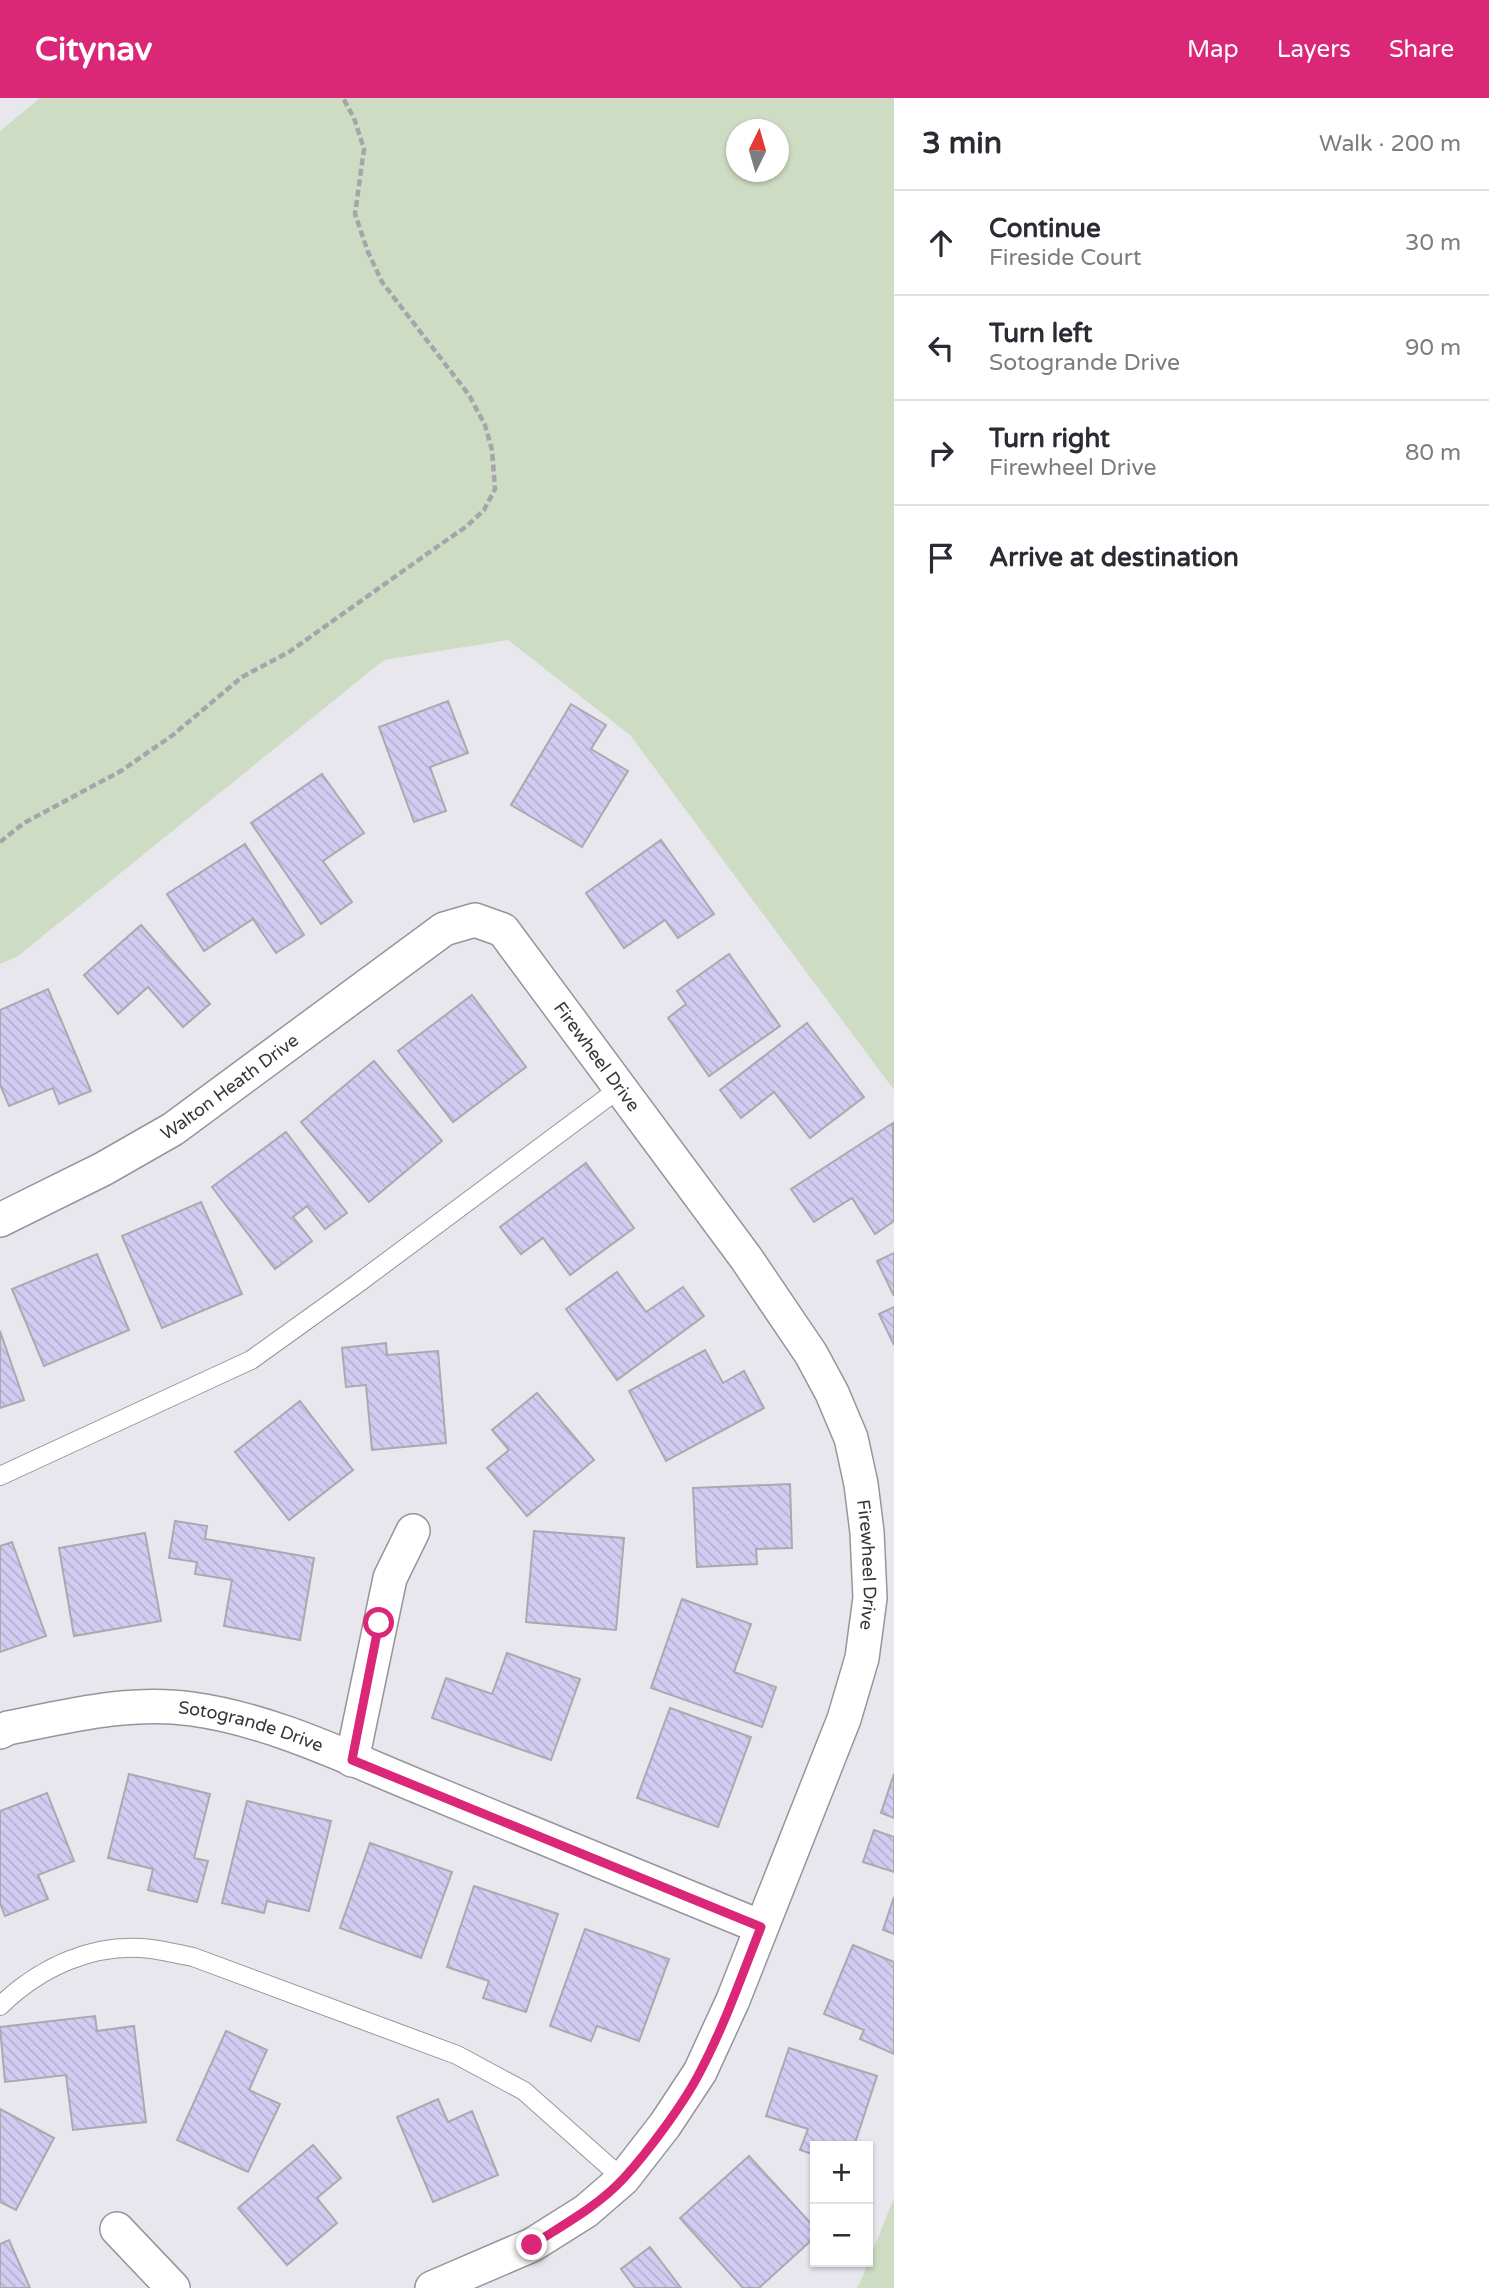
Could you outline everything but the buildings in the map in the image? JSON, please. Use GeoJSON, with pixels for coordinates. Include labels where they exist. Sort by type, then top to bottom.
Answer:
{"type":"FeatureCollection","features":[{"type":"Feature","properties":{"kind":"street","name":"Firewheel Drive"},"geometry":{"type":"LineString","coordinates":[[432,2288],[532,2245],[586,2211],[623,2179],[665,2125],[700,2072],[733,2000],[844,1719],[862,1658],[870,1598],[867,1532],[861,1484],[850,1438],[832,1393],[811,1354],[746,1258],[503,930],[475,920],[444,929]]}},
{"type":"Feature","properties":{"kind":"street","name":"Walton Heath Drive"},"geometry":{"type":"LineString","coordinates":[[0,1220],[103,1169],[173,1129],[444,929]]}},
{"type":"Feature","properties":{"kind":"street"},"geometry":{"type":"LineString","coordinates":[[352,1760],[390,1577],[413,1531]]}},
{"type":"Feature","properties":{"kind":"street","name":"Sotogrande Drive"},"geometry":{"type":"LineString","coordinates":[[0,1732],[8,1728],[129,1706],[190,1708],[232,1716],[273,1728],[761,1927]]}},
{"type":"Feature","properties":{"kind":"street"},"geometry":{"type":"LineString","coordinates":[[117,2229],[173,2288]]}},
{"type":"Feature","properties":{"kind":"lane"},"geometry":{"type":"LineString","coordinates":[[0,1476],[251,1360],[358,1284],[620,1088]]}},
{"type":"Feature","properties":{"kind":"lane"},"geometry":{"type":"LineString","coordinates":[[0,2006],[14,1992],[44,1971],[85,1954],[115,1948],[150,1949],[194,1957],[457,2055],[524,2091],[623,2179]]}},
{"type":"Feature","properties":{"kind":"path"},"geometry":{"type":"LineString","coordinates":[[0,842],[24,823],[121,771],[182,729],[242,677],[289,652],[459,532],[484,510],[495,489],[492,450],[485,425],[469,395],[382,282],[368,252],[355,214],[364,149],[354,118],[343,98]]}},
{"type":"Feature","properties":{"kind":"green space"},"geometry":{"type":"Polygon","coordinates":[[[40,98],[894,98],[894,1090],[630,735],[508,640],[384,660],[18,956],[0,964],[0,131],[40,98]]]}},
{"type":"Feature","properties":{"kind":"green space"},"geometry":{"type":"Polygon","coordinates":[[[894,2198],[894,2288],[856,2288],[866,2267],[873,2267],[873,2250],[894,2198]]]}},
{"type":"Feature","properties":{"kind":"route"},"geometry":{"type":"LineString","coordinates":[[379,1623],[352,1760],[761,1927],[733,2000],[700,2072],[665,2125],[623,2179],[586,2211],[532,2245]]}}]}
